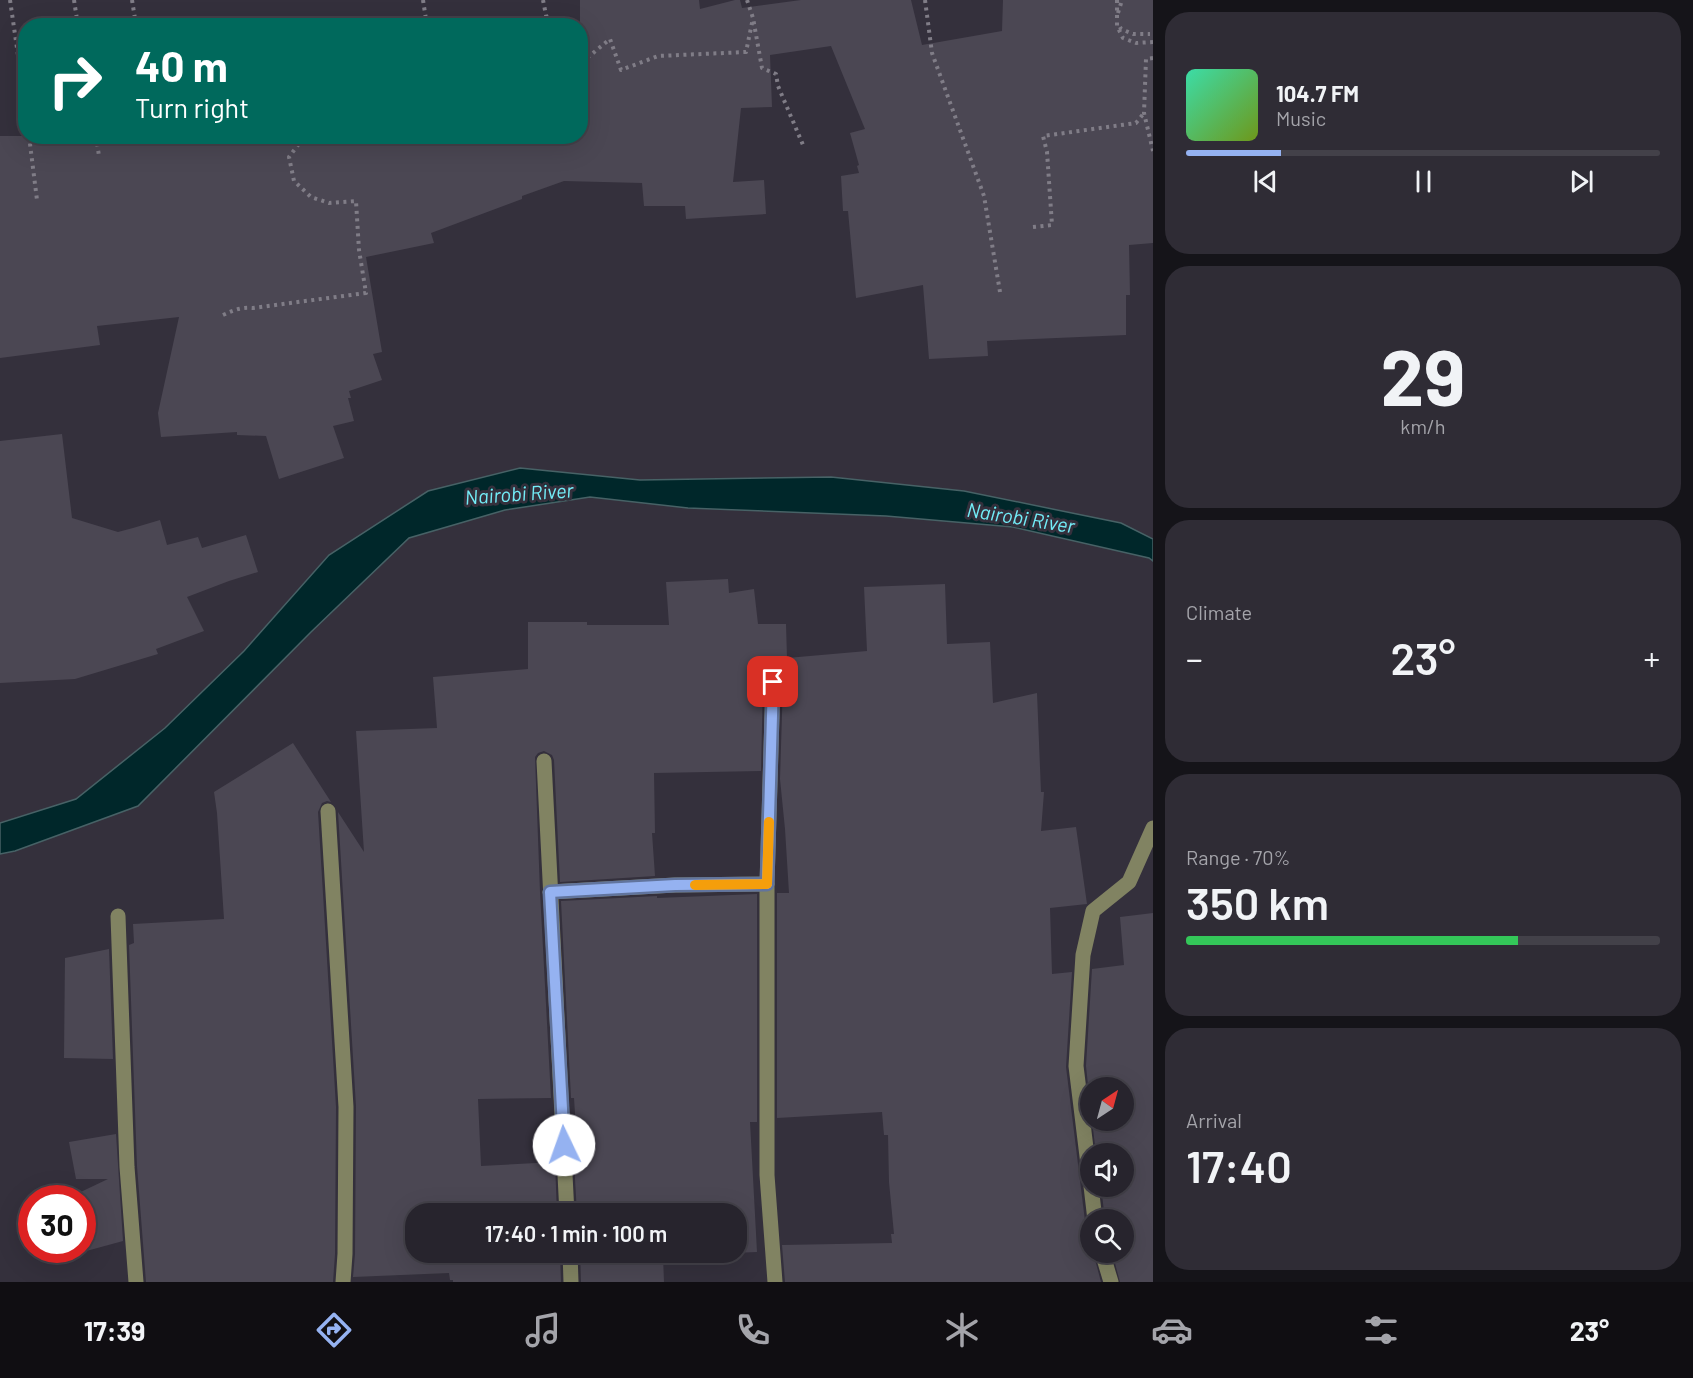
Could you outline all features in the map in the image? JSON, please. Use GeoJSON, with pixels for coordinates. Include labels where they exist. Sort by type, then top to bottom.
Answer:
{"type":"FeatureCollection","features":[{"type":"Feature","properties":{"kind":"street"},"geometry":{"type":"LineString","coordinates":[[773,682],[767,884],[767,1175],[775,1282]]}},
{"type":"Feature","properties":{"kind":"street"},"geometry":{"type":"LineString","coordinates":[[544,760],[566,1203]]}},
{"type":"Feature","properties":{"kind":"street"},"geometry":{"type":"LineString","coordinates":[[328,811],[346,1107],[343,1282]]}},
{"type":"Feature","properties":{"kind":"street"},"geometry":{"type":"LineString","coordinates":[[1085,1143],[1076,1066],[1083,955],[1093,910],[1128,882],[1153,828]]}},
{"type":"Feature","properties":{"kind":"street"},"geometry":{"type":"LineString","coordinates":[[550,892],[675,885],[767,884]]}},
{"type":"Feature","properties":{"kind":"street"},"geometry":{"type":"LineString","coordinates":[[118,915],[127,1167],[136,1282]]}},
{"type":"Feature","properties":{"kind":"street"},"geometry":{"type":"LineString","coordinates":[[570,1263],[571,1282]]}},
{"type":"Feature","properties":{"kind":"street"},"geometry":{"type":"LineString","coordinates":[[1105,1263],[1111,1282]]}},
{"type":"Feature","properties":{"kind":"path"},"geometry":{"type":"LineString","coordinates":[[10,0],[18,55]]}},
{"type":"Feature","properties":{"kind":"path"},"geometry":{"type":"LineString","coordinates":[[74,0],[77,18]]}},
{"type":"Feature","properties":{"kind":"path"},"geometry":{"type":"LineString","coordinates":[[132,0],[135,18]]}},
{"type":"Feature","properties":{"kind":"path"},"geometry":{"type":"LineString","coordinates":[[423,0],[426,18]]}},
{"type":"Feature","properties":{"kind":"path"},"geometry":{"type":"LineString","coordinates":[[541,0],[547,18]]}},
{"type":"Feature","properties":{"kind":"path"},"geometry":{"type":"LineString","coordinates":[[747,0],[753,18],[762,68],[776,74],[778,86],[803,145]]}},
{"type":"Feature","properties":{"kind":"path"},"geometry":{"type":"LineString","coordinates":[[925,0],[932,53],[984,196],[1000,292]]}},
{"type":"Feature","properties":{"kind":"path"},"geometry":{"type":"LineString","coordinates":[[1117,0],[1117,26],[1123,38],[1136,42],[1153,44],[1153,42]]}},
{"type":"Feature","properties":{"kind":"path"},"geometry":{"type":"LineString","coordinates":[[1122,0],[1118,14],[1121,29],[1133,34],[1150,34]]}},
{"type":"Feature","properties":{"kind":"path"},"geometry":{"type":"LineString","coordinates":[[588,56],[610,39],[621,70],[658,56],[746,52],[753,18]]}},
{"type":"Feature","properties":{"kind":"path"},"geometry":{"type":"LineString","coordinates":[[1153,58],[1146,59],[1144,113],[1153,151]]}},
{"type":"Feature","properties":{"kind":"path"},"geometry":{"type":"LineString","coordinates":[[1033,227],[1052,225],[1047,152],[1043,136],[1136,123],[1144,113]]}},
{"type":"Feature","properties":{"kind":"path"},"geometry":{"type":"LineString","coordinates":[[30,144],[37,200]]}},
{"type":"Feature","properties":{"kind":"path"},"geometry":{"type":"LineString","coordinates":[[97,144],[99,156]]}},
{"type":"Feature","properties":{"kind":"path"},"geometry":{"type":"LineString","coordinates":[[223,315],[245,307],[253,308],[366,293],[359,250],[356,201],[329,203],[311,197],[294,181],[289,157],[298,144]]}},
{"type":"Feature","properties":{"kind":"water","name":"Nairobi River"},"geometry":{"type":"Polygon","coordinates":[[[520,468],[640,480],[831,477],[964,491],[1121,523],[1153,539],[1153,561],[1149,558],[1013,527],[886,516],[688,508],[590,497],[505,510],[409,538],[311,632],[138,806],[15,851],[0,854],[0,823],[76,799],[165,728],[244,651],[329,555],[428,491],[520,468]]]}},
{"type":"Feature","properties":{"kind":"building"},"geometry":{"type":"Polygon","coordinates":[[[580,0],[699,0],[700,9],[735,0],[740,0],[742,8],[801,0],[911,0],[922,45],[1002,31],[1003,0],[1153,0],[1153,243],[1129,245],[1130,295],[1126,295],[1126,335],[987,341],[988,356],[929,359],[923,285],[856,298],[848,211],[843,211],[841,176],[859,173],[850,133],[865,129],[831,46],[770,55],[772,107],[741,108],[733,182],[764,180],[766,214],[686,219],[685,206],[644,206],[642,183],[564,181],[431,233],[434,243],[366,257],[382,352],[373,354],[382,380],[349,391],[351,398],[348,398],[354,421],[333,426],[344,458],[279,479],[266,436],[237,435],[237,432],[161,437],[158,413],[179,317],[97,326],[100,345],[0,358],[0,136],[18,136],[18,144],[588,144],[588,18],[580,18],[580,0]]]}},
{"type":"Feature","properties":{"kind":"building"},"geometry":{"type":"Polygon","coordinates":[[[62,434],[72,518],[118,532],[160,520],[167,545],[198,537],[202,548],[246,535],[258,572],[187,597],[204,631],[156,649],[158,654],[75,679],[0,683],[0,441],[62,434]]]}},
{"type":"Feature","properties":{"kind":"building"},"geometry":{"type":"Polygon","coordinates":[[[728,579],[729,593],[754,589],[758,624],[786,624],[787,658],[867,651],[864,587],[945,584],[947,644],[990,642],[993,703],[1037,693],[1041,792],[1044,792],[1041,831],[1076,827],[1087,904],[1050,908],[1052,974],[1072,972],[1066,1067],[1080,1197],[1082,1197],[1084,1209],[1080,1209],[1080,1263],[1096,1263],[1101,1282],[785,1282],[782,1245],[892,1243],[891,1234],[894,1234],[889,1182],[888,1135],[884,1135],[882,1112],[777,1118],[777,893],[789,893],[780,779],[783,682],[779,674],[773,672],[765,676],[763,682],[761,771],[654,773],[655,833],[652,833],[655,876],[560,882],[554,760],[552,755],[544,751],[535,757],[551,1098],[478,1099],[481,1166],[555,1162],[557,1203],[405,1203],[405,1263],[560,1263],[561,1282],[453,1282],[450,1280],[449,1273],[353,1277],[356,1106],[338,812],[364,852],[356,731],[437,728],[433,677],[528,669],[528,622],[669,625],[666,582],[728,579]]]}},
{"type":"Feature","properties":{"kind":"building"},"geometry":{"type":"Polygon","coordinates":[[[293,743],[331,802],[322,803],[318,812],[336,1107],[333,1282],[146,1282],[137,1166],[129,945],[134,943],[133,924],[224,919],[214,792],[293,743]]]}},
{"type":"Feature","properties":{"kind":"building"},"geometry":{"type":"Polygon","coordinates":[[[757,894],[757,1122],[750,1122],[757,1252],[747,1252],[747,1203],[576,1203],[574,1161],[578,1161],[574,1098],[571,1098],[561,901],[657,896],[657,898],[757,894]]]}},
{"type":"Feature","properties":{"kind":"building"},"geometry":{"type":"Polygon","coordinates":[[[1153,913],[1153,1282],[1120,1282],[1115,1263],[1134,1263],[1134,1209],[1104,1209],[1102,1197],[1134,1197],[1134,1143],[1095,1143],[1093,1131],[1134,1131],[1134,1077],[1087,1077],[1086,1066],[1092,969],[1124,965],[1120,917],[1153,913]]]}},
{"type":"Feature","properties":{"kind":"building"},"geometry":{"type":"Polygon","coordinates":[[[109,949],[113,1059],[64,1058],[65,958],[109,949]]]}},
{"type":"Feature","properties":{"kind":"building"},"geometry":{"type":"Polygon","coordinates":[[[116,1134],[123,1241],[96,1248],[95,1185],[108,1179],[76,1179],[69,1142],[116,1134]]]}},
{"type":"Feature","properties":{"kind":"building"},"geometry":{"type":"Polygon","coordinates":[[[580,1263],[663,1263],[664,1282],[581,1282],[580,1263]]]}},
{"type":"Feature","properties":{"kind":"slow traffic"},"geometry":{"type":"LineString","coordinates":[[695,885],[767,884],[769,822]]}},
{"type":"Feature","properties":{"kind":"route"},"geometry":{"type":"LineString","coordinates":[[564,1145],[550,892],[675,885],[767,884],[773,682]]}}]}
